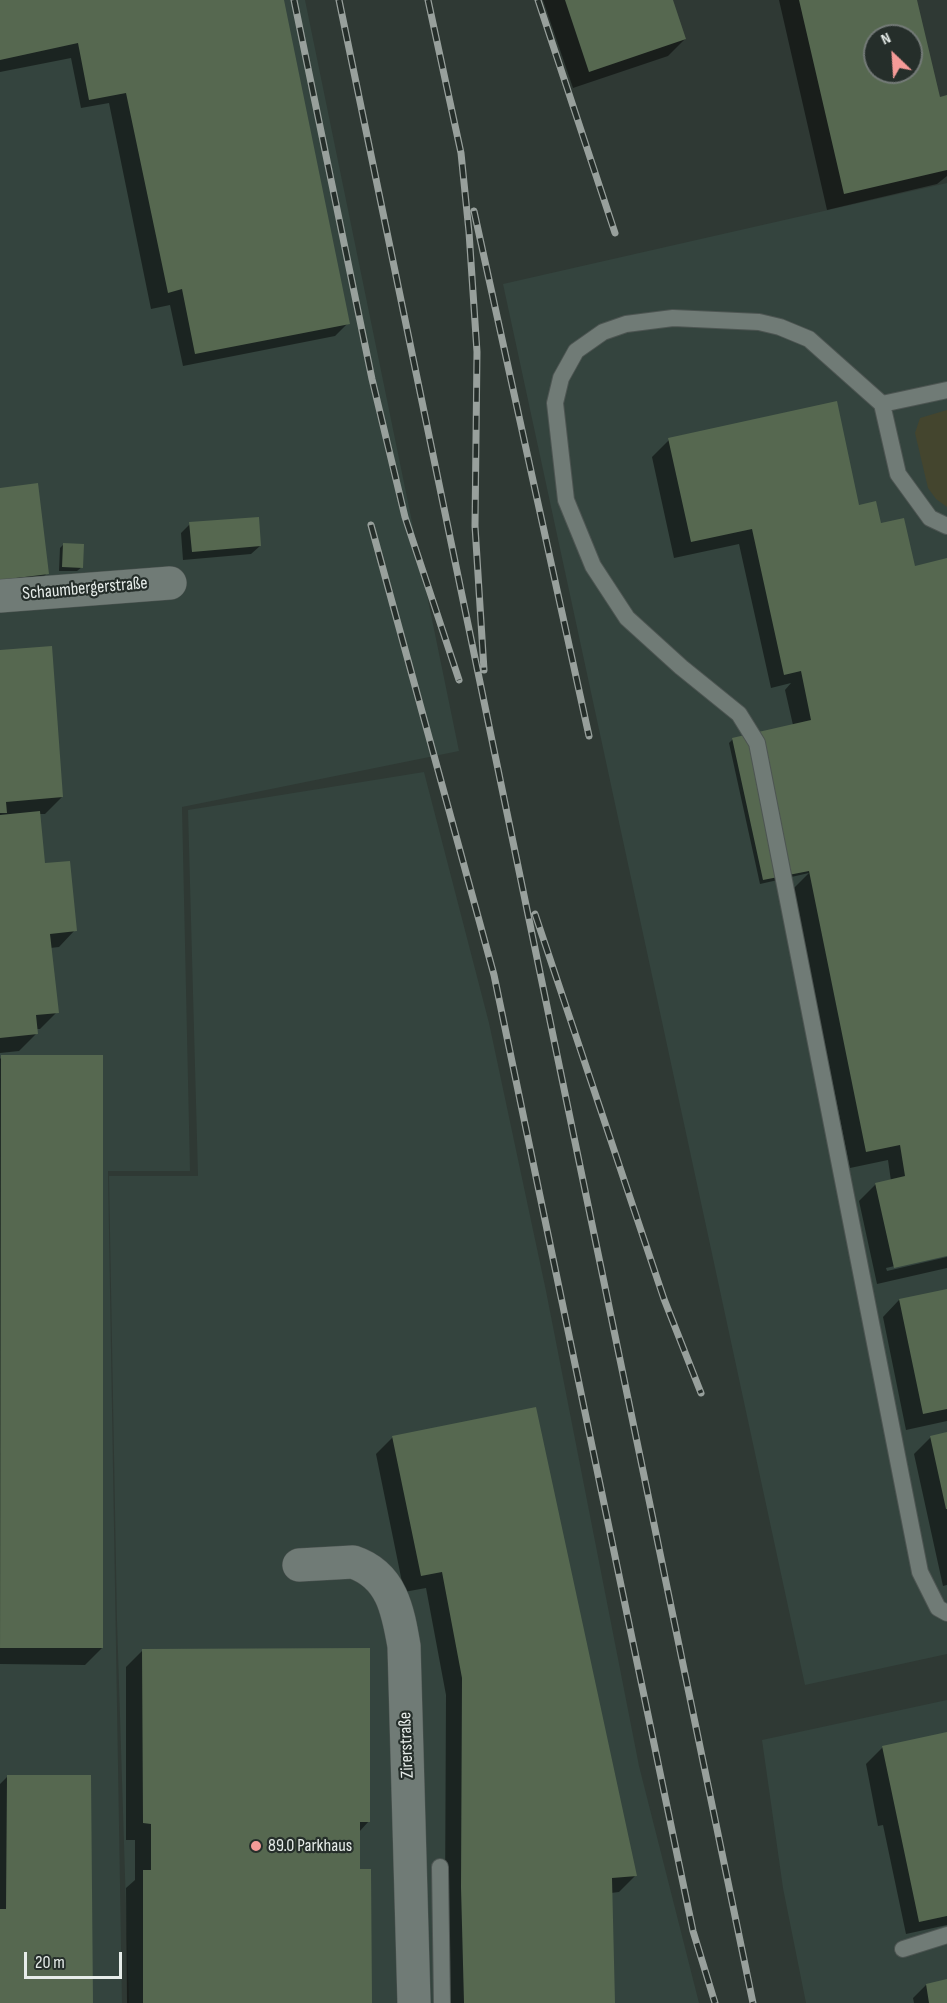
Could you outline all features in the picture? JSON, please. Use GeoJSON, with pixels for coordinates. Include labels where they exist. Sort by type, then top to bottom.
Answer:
{"type":"FeatureCollection","features":[{"type":"Feature","properties":{"kind":"street","name":"Schaumbergerstraße"},"geometry":{"type":"LineString","coordinates":[[0,596],[170,583]]}},
{"type":"Feature","properties":{"kind":"street","name":"Zirerstraße"},"geometry":{"type":"LineString","coordinates":[[299,1565],[353,1562],[359,1564],[383,1582],[397,1609],[404,1646],[414,2003]]}},
{"type":"Feature","properties":{"kind":"lane"},"geometry":{"type":"LineString","coordinates":[[947,526],[930,518],[898,474],[882,404],[809,339],[780,327],[759,322],[673,318],[626,324],[603,333],[576,351],[561,378],[555,403],[566,500],[593,566],[627,618],[681,668],[739,714],[757,743],[920,1572],[938,1608],[947,1613]]}},
{"type":"Feature","properties":{"kind":"lane"},"geometry":{"type":"LineString","coordinates":[[882,404],[947,390]]}},
{"type":"Feature","properties":{"kind":"lane"},"geometry":{"type":"LineString","coordinates":[[440,1867],[442,2003]]}},
{"type":"Feature","properties":{"kind":"lane"},"geometry":{"type":"LineString","coordinates":[[903,1949],[947,1935]]}},
{"type":"Feature","properties":{"kind":"shaded area"},"geometry":{"type":"Polygon","coordinates":[[[0,0],[305,0],[459,751],[182,807],[190,1171],[108,1171],[122,2003],[0,2003],[0,0]]]}},
{"type":"Feature","properties":{"kind":"shaded area"},"geometry":{"type":"Polygon","coordinates":[[[947,183],[947,1654],[805,1685],[503,284],[947,183]]]}},
{"type":"Feature","properties":{"kind":"shaded area"},"geometry":{"type":"Polygon","coordinates":[[[424,772],[489,1023],[546,1291],[639,1766],[699,2003],[129,2003],[117,1621],[109,1176],[198,1176],[188,810],[424,772]]]}},
{"type":"Feature","properties":{"kind":"shaded area"},"geometry":{"type":"Polygon","coordinates":[[[947,1700],[947,2003],[806,2003],[783,1888],[762,1740],[947,1700]]]}},
{"type":"Feature","properties":{"kind":"green space"},"geometry":{"type":"Polygon","coordinates":[[[947,410],[947,507],[936,499],[928,488],[915,433],[920,418],[947,410]]]}},
{"type":"Feature","properties":{"kind":"building"},"geometry":{"type":"Polygon","coordinates":[[[0,0],[284,0],[350,324],[195,354],[182,289],[168,293],[126,93],[89,100],[78,43],[0,60],[0,0]]]}},
{"type":"Feature","properties":{"kind":"building"},"geometry":{"type":"Polygon","coordinates":[[[565,0],[673,0],[686,39],[589,72],[565,0]]]}},
{"type":"Feature","properties":{"kind":"building"},"geometry":{"type":"Polygon","coordinates":[[[799,0],[917,0],[923,24],[863,24],[863,84],[923,84],[923,25],[940,97],[947,95],[947,170],[844,194],[799,0]]]}},
{"type":"Feature","properties":{"kind":"building"},"geometry":{"type":"Polygon","coordinates":[[[837,401],[859,505],[876,501],[881,523],[904,518],[915,566],[947,558],[947,1256],[894,1268],[875,1183],[905,1176],[900,1145],[866,1152],[809,871],[763,880],[732,738],[811,720],[801,671],[784,675],[752,529],[691,542],[668,438],[837,401]]]}},
{"type":"Feature","properties":{"kind":"building"},"geometry":{"type":"Polygon","coordinates":[[[38,483],[49,574],[0,580],[0,488],[38,483]]]}},
{"type":"Feature","properties":{"kind":"building"},"geometry":{"type":"Polygon","coordinates":[[[259,517],[261,546],[192,552],[189,522],[259,517]]]}},
{"type":"Feature","properties":{"kind":"building"},"geometry":{"type":"Polygon","coordinates":[[[63,543],[84,544],[83,568],[62,567],[63,543]]]}},
{"type":"Feature","properties":{"kind":"building"},"geometry":{"type":"Polygon","coordinates":[[[52,646],[63,797],[6,802],[7,813],[0,813],[0,650],[52,646]]]}},
{"type":"Feature","properties":{"kind":"building"},"geometry":{"type":"Polygon","coordinates":[[[40,811],[45,863],[70,861],[77,931],[50,934],[59,1013],[36,1015],[38,1034],[0,1038],[0,815],[40,811]]]}},
{"type":"Feature","properties":{"kind":"building"},"geometry":{"type":"Polygon","coordinates":[[[1,1055],[103,1055],[103,1648],[0,1648],[1,1055]]]}},
{"type":"Feature","properties":{"kind":"building"},"geometry":{"type":"Polygon","coordinates":[[[947,1289],[947,1409],[923,1414],[899,1299],[947,1289]]]}},
{"type":"Feature","properties":{"kind":"building"},"geometry":{"type":"Polygon","coordinates":[[[536,1407],[637,1876],[612,1878],[615,2003],[464,2003],[461,1887],[462,1678],[442,1572],[421,1576],[392,1436],[536,1407]]]}},
{"type":"Feature","properties":{"kind":"building"},"geometry":{"type":"Polygon","coordinates":[[[947,1432],[947,1509],[946,1509],[930,1436],[947,1432]]]}},
{"type":"Feature","properties":{"kind":"building","name":"89.0 Parkhaus"},"geometry":{"type":"Polygon","coordinates":[[[370,1648],[370,1822],[360,1822],[360,1869],[371,1869],[372,2003],[143,2003],[143,1870],[151,1870],[151,1824],[143,1823],[142,1649],[370,1648]]]}},
{"type":"Feature","properties":{"kind":"building"},"geometry":{"type":"Polygon","coordinates":[[[947,1732],[947,1916],[919,1922],[882,1746],[947,1732]]]}},
{"type":"Feature","properties":{"kind":"building"},"geometry":{"type":"Polygon","coordinates":[[[7,1775],[91,1775],[93,2003],[0,2003],[0,1909],[6,1909],[7,1775]]]}},
{"type":"Feature","properties":{"kind":"building"},"geometry":{"type":"Polygon","coordinates":[[[947,1979],[947,2003],[929,2003],[926,1984],[947,1979]]]}},
{"type":"Feature","properties":{"kind":"railway"},"geometry":{"type":"LineString","coordinates":[[294,0],[372,379],[405,517],[459,680]]}},
{"type":"Feature","properties":{"kind":"railway"},"geometry":{"type":"LineString","coordinates":[[339,0],[753,2003]]}},
{"type":"Feature","properties":{"kind":"railway"},"geometry":{"type":"LineString","coordinates":[[428,0],[461,153],[469,232],[477,352],[475,526],[484,670]]}},
{"type":"Feature","properties":{"kind":"railway"},"geometry":{"type":"LineString","coordinates":[[538,0],[615,233]]}},
{"type":"Feature","properties":{"kind":"railway"},"geometry":{"type":"LineString","coordinates":[[474,211],[589,736]]}},
{"type":"Feature","properties":{"kind":"railway"},"geometry":{"type":"LineString","coordinates":[[371,525],[494,975],[693,1931],[715,2003]]}},
{"type":"Feature","properties":{"kind":"railway"},"geometry":{"type":"LineString","coordinates":[[535,914],[664,1299],[701,1393]]}},
{"type":"Feature","properties":{"kind":"place","name":"89.0 Parkhaus"},"geometry":{"type":"Point","coordinates":[256,1846]}}]}
